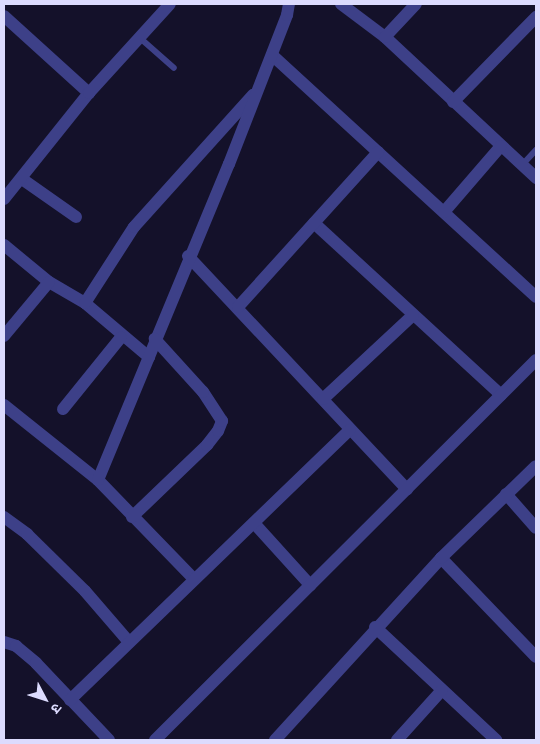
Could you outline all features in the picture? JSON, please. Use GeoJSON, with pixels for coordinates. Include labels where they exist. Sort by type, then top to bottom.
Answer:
{"type":"FeatureCollection","features":[{"type":"Feature","properties":{"kind":"street"},"geometry":{"type":"LineString","coordinates":[[98,480],[188,256],[258,90],[289,4]]}},
{"type":"Feature","properties":{"kind":"street"},"geometry":{"type":"LineString","coordinates":[[341,4],[385,36],[536,178]]}},
{"type":"Feature","properties":{"kind":"street"},"geometry":{"type":"LineString","coordinates":[[385,36],[416,4]]}},
{"type":"Feature","properties":{"kind":"street"},"geometry":{"type":"LineString","coordinates":[[4,199],[22,179],[89,93],[140,38],[162,6]]}},
{"type":"Feature","properties":{"kind":"street"},"geometry":{"type":"LineString","coordinates":[[4,16],[89,93]]}},
{"type":"Feature","properties":{"kind":"street"},"geometry":{"type":"LineString","coordinates":[[453,102],[536,17]]}},
{"type":"Feature","properties":{"kind":"street"},"geometry":{"type":"LineString","coordinates":[[272,55],[536,297]]}},
{"type":"Feature","properties":{"kind":"street"},"geometry":{"type":"LineString","coordinates":[[86,303],[134,227],[258,90]]}},
{"type":"Feature","properties":{"kind":"street"},"geometry":{"type":"LineString","coordinates":[[444,212],[501,146]]}},
{"type":"Feature","properties":{"kind":"street"},"geometry":{"type":"LineString","coordinates":[[238,307],[378,152]]}},
{"type":"Feature","properties":{"kind":"street"},"geometry":{"type":"LineString","coordinates":[[22,179],[76,217]]}},
{"type":"Feature","properties":{"kind":"street"},"geometry":{"type":"LineString","coordinates":[[314,223],[501,395]]}},
{"type":"Feature","properties":{"kind":"street"},"geometry":{"type":"LineString","coordinates":[[4,245],[49,282],[86,303],[121,337],[149,357]]}},
{"type":"Feature","properties":{"kind":"street"},"geometry":{"type":"LineString","coordinates":[[188,256],[238,307],[350,430],[407,489]]}},
{"type":"Feature","properties":{"kind":"street"},"geometry":{"type":"LineString","coordinates":[[4,336],[49,282]]}},
{"type":"Feature","properties":{"kind":"street"},"geometry":{"type":"LineString","coordinates":[[323,400],[413,315]]}},
{"type":"Feature","properties":{"kind":"street"},"geometry":{"type":"LineString","coordinates":[[63,409],[121,337]]}},
{"type":"Feature","properties":{"kind":"street"},"geometry":{"type":"LineString","coordinates":[[132,517],[207,445],[218,431],[222,421],[202,392],[155,339]]}},
{"type":"Feature","properties":{"kind":"street"},"geometry":{"type":"LineString","coordinates":[[155,740],[536,360]]}},
{"type":"Feature","properties":{"kind":"street"},"geometry":{"type":"LineString","coordinates":[[4,405],[98,480],[194,579]]}},
{"type":"Feature","properties":{"kind":"street"},"geometry":{"type":"LineString","coordinates":[[70,700],[350,430]]}},
{"type":"Feature","properties":{"kind":"street"},"geometry":{"type":"LineString","coordinates":[[275,740],[375,628],[442,558],[536,466]]}},
{"type":"Feature","properties":{"kind":"street"},"geometry":{"type":"LineString","coordinates":[[506,494],[536,528]]}},
{"type":"Feature","properties":{"kind":"street"},"geometry":{"type":"LineString","coordinates":[[4,517],[27,534],[85,591],[129,642]]}},
{"type":"Feature","properties":{"kind":"street"},"geometry":{"type":"LineString","coordinates":[[254,523],[310,585]]}},
{"type":"Feature","properties":{"kind":"street"},"geometry":{"type":"LineString","coordinates":[[442,558],[536,657]]}},
{"type":"Feature","properties":{"kind":"street"},"geometry":{"type":"LineString","coordinates":[[375,628],[496,740]]}},
{"type":"Feature","properties":{"kind":"street"},"geometry":{"type":"LineString","coordinates":[[4,642],[16,646],[36,663],[110,740]]}},
{"type":"Feature","properties":{"kind":"street"},"geometry":{"type":"LineString","coordinates":[[397,740],[442,690]]}},
{"type":"Feature","properties":{"kind":"lane"},"geometry":{"type":"LineString","coordinates":[[140,38],[174,68]]}},
{"type":"Feature","properties":{"kind":"lane"},"geometry":{"type":"LineString","coordinates":[[522,165],[536,150]]}}]}
